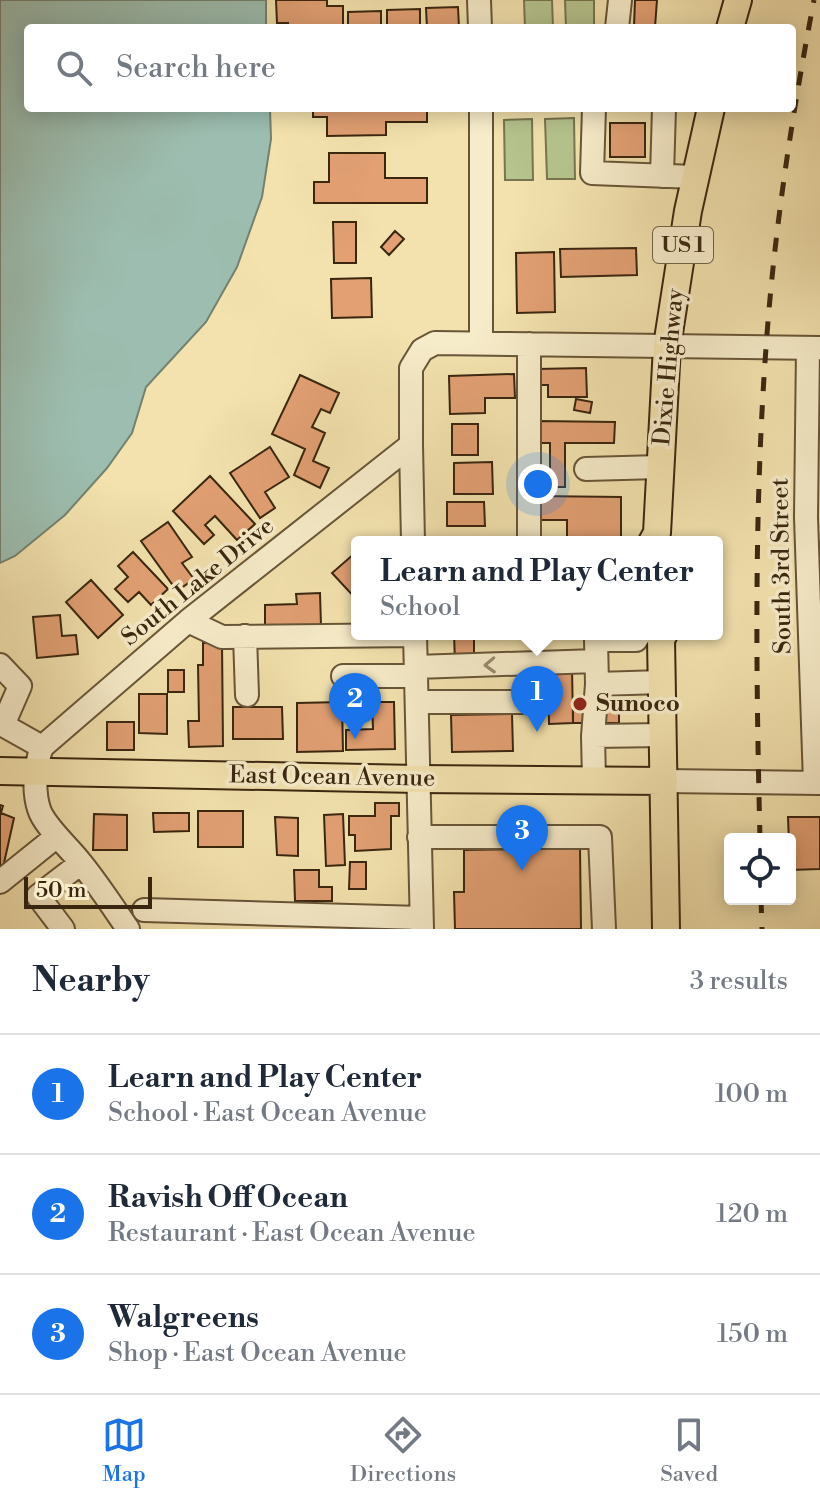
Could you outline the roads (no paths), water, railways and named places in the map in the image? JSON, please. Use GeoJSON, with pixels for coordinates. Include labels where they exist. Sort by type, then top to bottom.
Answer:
{"type":"FeatureCollection","features":[{"type":"Feature","properties":{"kind":"main road"},"geometry":{"type":"LineString","coordinates":[[731,24],[738,0]]}},
{"type":"Feature","properties":{"kind":"main road","name":"Dixie Highway"},"geometry":{"type":"LineString","coordinates":[[657,536],[667,346],[677,274],[710,112]]}},
{"type":"Feature","properties":{"kind":"main road"},"geometry":{"type":"LineString","coordinates":[[657,640],[662,682],[666,929]]}},
{"type":"Feature","properties":{"kind":"main road","name":"East Ocean Avenue"},"geometry":{"type":"LineString","coordinates":[[0,771],[39,759],[418,779],[664,781]]}},
{"type":"Feature","properties":{"kind":"street"},"geometry":{"type":"LineString","coordinates":[[479,0],[480,24]]}},
{"type":"Feature","properties":{"kind":"street"},"geometry":{"type":"LineString","coordinates":[[617,24],[620,0]]}},
{"type":"Feature","properties":{"kind":"street"},"geometry":{"type":"LineString","coordinates":[[481,112],[481,343]]}},
{"type":"Feature","properties":{"kind":"street"},"geometry":{"type":"LineString","coordinates":[[594,112],[592,173],[695,177]]}},
{"type":"Feature","properties":{"kind":"street"},"geometry":{"type":"LineString","coordinates":[[662,176],[664,112]]}},
{"type":"Feature","properties":{"kind":"street"},"geometry":{"type":"LineString","coordinates":[[413,536],[411,368],[422,350],[435,343],[814,348]]}},
{"type":"Feature","properties":{"kind":"street"},"geometry":{"type":"LineString","coordinates":[[529,344],[529,536]]}},
{"type":"Feature","properties":{"kind":"street","name":"South 3rd Street"},"geometry":{"type":"LineString","coordinates":[[814,348],[818,783]]}},
{"type":"Feature","properties":{"kind":"street","name":"South Lake Drive"},"geometry":{"type":"LineString","coordinates":[[39,759],[188,621],[411,445]]}},
{"type":"Feature","properties":{"kind":"street"},"geometry":{"type":"LineString","coordinates":[[586,469],[660,467]]}},
{"type":"Feature","properties":{"kind":"street"},"geometry":{"type":"LineString","coordinates":[[188,621],[222,637],[351,635]]}},
{"type":"Feature","properties":{"kind":"street"},"geometry":{"type":"LineString","coordinates":[[245,636],[247,695]]}},
{"type":"Feature","properties":{"kind":"street"},"geometry":{"type":"LineString","coordinates":[[144,910],[422,924],[415,640]]}},
{"type":"Feature","properties":{"kind":"street"},"geometry":{"type":"LineString","coordinates":[[594,780],[596,640],[636,640]]}},
{"type":"Feature","properties":{"kind":"street"},"geometry":{"type":"LineString","coordinates":[[0,665],[20,686],[1,725],[39,759],[36,792],[39,811],[128,929]]}},
{"type":"Feature","properties":{"kind":"street"},"geometry":{"type":"LineString","coordinates":[[343,676],[416,671],[596,672],[662,682]]}},
{"type":"Feature","properties":{"kind":"street"},"geometry":{"type":"LineString","coordinates":[[417,702],[522,702]]}},
{"type":"Feature","properties":{"kind":"street"},"geometry":{"type":"LineString","coordinates":[[593,736],[663,735]]}},
{"type":"Feature","properties":{"kind":"street"},"geometry":{"type":"LineString","coordinates":[[664,781],[818,783]]}},
{"type":"Feature","properties":{"kind":"street"},"geometry":{"type":"LineString","coordinates":[[0,882],[57,836]]}},
{"type":"Feature","properties":{"kind":"street"},"geometry":{"type":"LineString","coordinates":[[419,837],[600,837],[604,929]]}},
{"type":"Feature","properties":{"kind":"street"},"geometry":{"type":"LineString","coordinates":[[63,929],[38,896],[81,863]]}},
{"type":"Feature","properties":{"kind":"railway"},"geometry":{"type":"LineString","coordinates":[[796,100],[814,0]]}},
{"type":"Feature","properties":{"kind":"railway"},"geometry":{"type":"LineString","coordinates":[[760,833],[759,471],[774,261],[794,112]]}},
{"type":"Feature","properties":{"kind":"railway"},"geometry":{"type":"LineString","coordinates":[[761,905],[762,929]]}},
{"type":"Feature","properties":{"kind":"place","name":"Sunoco"},"geometry":{"type":"Point","coordinates":[580,704]}},
{"type":"Feature","properties":{"kind":"place","name":"Learn and Play Center"},"geometry":{"type":"Point","coordinates":[537,732]}},
{"type":"Feature","properties":{"kind":"place","name":"Ravish Off Ocean"},"geometry":{"type":"Point","coordinates":[355,739]}},
{"type":"Feature","properties":{"kind":"place","name":"Walgreens"},"geometry":{"type":"Point","coordinates":[522,871]}}]}
